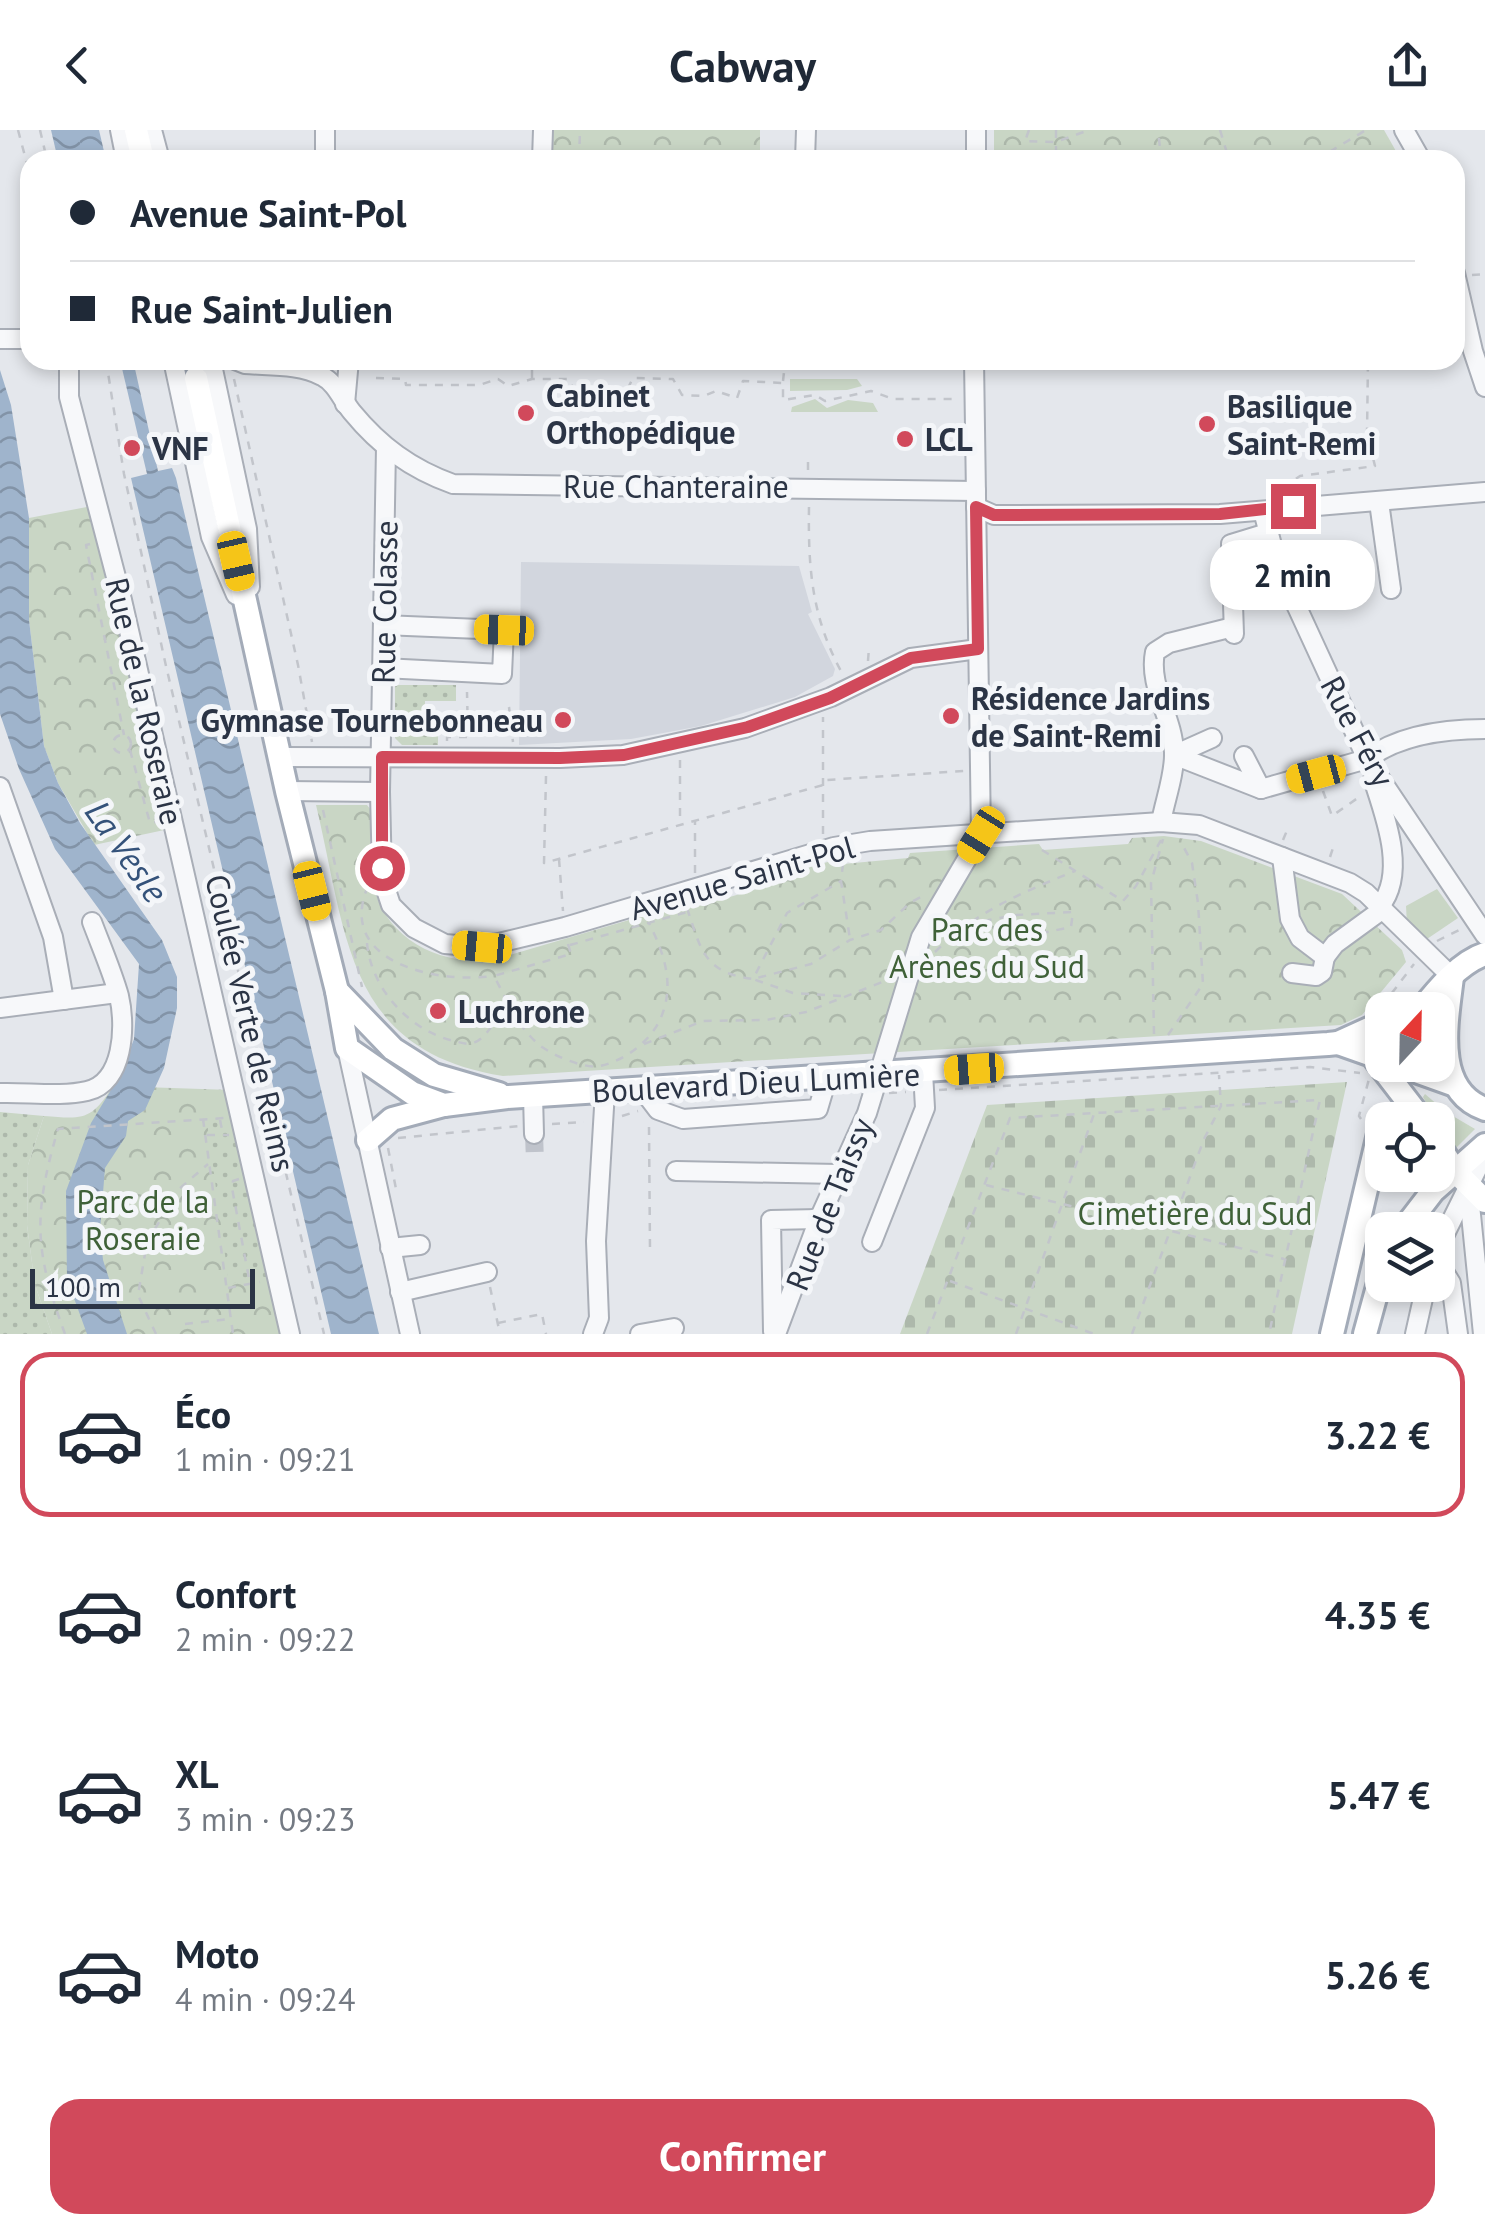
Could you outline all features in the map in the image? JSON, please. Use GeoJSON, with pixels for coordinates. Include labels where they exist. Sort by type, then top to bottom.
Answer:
{"type":"FeatureCollection","features":[{"type":"Feature","properties":{"kind":"main road"},"geometry":{"type":"LineString","coordinates":[[204,370],[252,632],[287,791],[338,991],[347,1048],[412,1093],[444,1105]]}},
{"type":"Feature","properties":{"kind":"main road"},"geometry":{"type":"LineString","coordinates":[[1442,992],[1476,956],[1485,954]]}},
{"type":"Feature","properties":{"kind":"main road"},"geometry":{"type":"LineString","coordinates":[[1452,978],[1444,1044],[1455,1085],[1467,1100],[1485,1109]]}},
{"type":"Feature","properties":{"kind":"main road"},"geometry":{"type":"LineString","coordinates":[[338,991],[393,1049],[434,1076],[507,1097]]}},
{"type":"Feature","properties":{"kind":"main road"},"geometry":{"type":"LineString","coordinates":[[1338,1043],[1365,1031]]}},
{"type":"Feature","properties":{"kind":"main road"},"geometry":{"type":"LineString","coordinates":[[1338,1043],[1365,1056]]}},
{"type":"Feature","properties":{"kind":"main road","name":"Boulevard Dieu Lumière"},"geometry":{"type":"LineString","coordinates":[[377,1140],[392,1120],[444,1105],[507,1097],[606,1091],[651,1101],[828,1075],[876,1084],[924,1082],[1154,1056],[1338,1043]]}},
{"type":"Feature","properties":{"kind":"main road"},"geometry":{"type":"LineString","coordinates":[[1444,1082],[1455,1085]]}},
{"type":"Feature","properties":{"kind":"main road"},"geometry":{"type":"LineString","coordinates":[[1416,1212],[1426,1198],[1469,1186],[1485,1149]]}},
{"type":"Feature","properties":{"kind":"main road"},"geometry":{"type":"LineString","coordinates":[[1332,1334],[1366,1192]]}},
{"type":"Feature","properties":{"kind":"main road"},"geometry":{"type":"LineString","coordinates":[[1365,1334],[1374,1302]]}},
{"type":"Feature","properties":{"kind":"street"},"geometry":{"type":"LineString","coordinates":[[1465,318],[1485,387]]}},
{"type":"Feature","properties":{"kind":"street","name":"Rue de la Roseraie"},"geometry":{"type":"LineString","coordinates":[[69,370],[69,397],[122,600],[238,1126],[290,1334]]}},
{"type":"Feature","properties":{"kind":"street"},"geometry":{"type":"LineString","coordinates":[[174,370],[212,537],[252,632]]}},
{"type":"Feature","properties":{"kind":"street","name":"Rue Chanteraine"},"geometry":{"type":"LineString","coordinates":[[310,370],[327,378],[345,404],[386,447],[418,470],[466,486],[807,487],[976,499],[994,515],[1263,511],[1485,492]]}},
{"type":"Feature","properties":{"kind":"street"},"geometry":{"type":"LineString","coordinates":[[345,404],[348,370]]}},
{"type":"Feature","properties":{"kind":"street"},"geometry":{"type":"LineString","coordinates":[[974,370],[981,835]]}},
{"type":"Feature","properties":{"kind":"street","name":"Rue Colasse"},"geometry":{"type":"LineString","coordinates":[[382,757],[386,447]]}},
{"type":"Feature","properties":{"kind":"street"},"geometry":{"type":"LineString","coordinates":[[1379,502],[1391,589]]}},
{"type":"Feature","properties":{"kind":"street","name":"Rue Féry"},"geometry":{"type":"LineString","coordinates":[[1263,511],[1267,532],[1297,607],[1367,760],[1481,928]]}},
{"type":"Feature","properties":{"kind":"street"},"geometry":{"type":"LineString","coordinates":[[1166,822],[1174,755],[1172,736],[1151,670],[1155,652],[1169,643],[1233,631],[1231,544],[1267,532]]}},
{"type":"Feature","properties":{"kind":"street"},"geometry":{"type":"LineString","coordinates":[[383,668],[502,674],[504,630],[384,626]]}},
{"type":"Feature","properties":{"kind":"street"},"geometry":{"type":"LineString","coordinates":[[280,757],[624,755],[745,728],[823,700],[911,658],[978,649]]}},
{"type":"Feature","properties":{"kind":"street"},"geometry":{"type":"LineString","coordinates":[[1174,755],[1253,786],[1367,760],[1380,750],[1449,729],[1485,729]]}},
{"type":"Feature","properties":{"kind":"street"},"geometry":{"type":"LineString","coordinates":[[1174,755],[1212,738]]}},
{"type":"Feature","properties":{"kind":"street","name":"Avenue Saint-Pol"},"geometry":{"type":"LineString","coordinates":[[382,757],[382,868],[391,905],[414,928],[444,944],[482,947],[690,896],[823,851],[870,841],[1166,822],[1199,825],[1350,883],[1382,908],[1452,978]]}},
{"type":"Feature","properties":{"kind":"street"},"geometry":{"type":"LineString","coordinates":[[1239,758],[1253,786]]}},
{"type":"Feature","properties":{"kind":"street"},"geometry":{"type":"LineString","coordinates":[[1292,973],[1316,976],[1322,972],[1325,958],[1335,944],[1382,908],[1392,888],[1394,874],[1385,818],[1367,760]]}},
{"type":"Feature","properties":{"kind":"street"},"geometry":{"type":"LineString","coordinates":[[287,791],[380,792]]}},
{"type":"Feature","properties":{"kind":"street"},"geometry":{"type":"LineString","coordinates":[[3,795],[53,937],[64,1000]]}},
{"type":"Feature","properties":{"kind":"street","name":"Rue de Taissy"},"geometry":{"type":"LineString","coordinates":[[775,1334],[876,1084],[921,937],[981,835]]}},
{"type":"Feature","properties":{"kind":"street"},"geometry":{"type":"LineString","coordinates":[[1282,857],[1290,919],[1300,938],[1325,958]]}},
{"type":"Feature","properties":{"kind":"street"},"geometry":{"type":"LineString","coordinates":[[0,1092],[88,1091],[114,1073],[120,1055],[117,992],[92,922]]}},
{"type":"Feature","properties":{"kind":"street"},"geometry":{"type":"LineString","coordinates":[[0,1008],[117,992]]}},
{"type":"Feature","properties":{"kind":"street"},"geometry":{"type":"LineString","coordinates":[[347,1048],[377,1140],[390,1248],[410,1334]]}},
{"type":"Feature","properties":{"kind":"street"},"geometry":{"type":"LineString","coordinates":[[651,1101],[682,1119],[818,1110],[828,1075]]}},
{"type":"Feature","properties":{"kind":"street"},"geometry":{"type":"LineString","coordinates":[[872,1242],[925,1108],[924,1082]]}},
{"type":"Feature","properties":{"kind":"street"},"geometry":{"type":"LineString","coordinates":[[593,1334],[599,1318],[596,1241],[606,1091]]}},
{"type":"Feature","properties":{"kind":"street"},"geometry":{"type":"LineString","coordinates":[[533,1095],[534,1129]]}},
{"type":"Feature","properties":{"kind":"street"},"geometry":{"type":"LineString","coordinates":[[676,1171],[838,1174]]}},
{"type":"Feature","properties":{"kind":"street"},"geometry":{"type":"LineString","coordinates":[[1455,1214],[1469,1186]]}},
{"type":"Feature","properties":{"kind":"street"},"geometry":{"type":"LineString","coordinates":[[1469,1186],[1483,1334]]}},
{"type":"Feature","properties":{"kind":"street"},"geometry":{"type":"LineString","coordinates":[[775,1334],[771,1220],[819,1219]]}},
{"type":"Feature","properties":{"kind":"street"},"geometry":{"type":"LineString","coordinates":[[390,1248],[420,1244]]}},
{"type":"Feature","properties":{"kind":"street"},"geometry":{"type":"LineString","coordinates":[[400,1292],[487,1272]]}},
{"type":"Feature","properties":{"kind":"street"},"geometry":{"type":"LineString","coordinates":[[1414,1332],[1422,1302]]}},
{"type":"Feature","properties":{"kind":"street"},"geometry":{"type":"LineString","coordinates":[[1454,1302],[1458,1330]]}},
{"type":"Feature","properties":{"kind":"street"},"geometry":{"type":"LineString","coordinates":[[1458,1330],[1480,1312]]}},
{"type":"Feature","properties":{"kind":"street"},"geometry":{"type":"LineString","coordinates":[[640,1334],[674,1328]]}},
{"type":"Feature","properties":{"kind":"path"},"geometry":{"type":"LineString","coordinates":[[1028,130],[1025,141],[1056,142],[1089,130]]}},
{"type":"Feature","properties":{"kind":"path"},"geometry":{"type":"LineString","coordinates":[[1056,130],[1056,150]]}},
{"type":"Feature","properties":{"kind":"path"},"geometry":{"type":"LineString","coordinates":[[1333,150],[1366,130]]}},
{"type":"Feature","properties":{"kind":"path"},"geometry":{"type":"LineString","coordinates":[[1476,274],[1485,274]]}},
{"type":"Feature","properties":{"kind":"path","name":"Coulée Verte de Reims"},"geometry":{"type":"LineString","coordinates":[[108,370],[124,474],[163,651],[324,1334]]}},
{"type":"Feature","properties":{"kind":"path"},"geometry":{"type":"LineString","coordinates":[[234,370],[298,665],[314,758]]}},
{"type":"Feature","properties":{"kind":"path"},"geometry":{"type":"LineString","coordinates":[[532,370],[532,378]]}},
{"type":"Feature","properties":{"kind":"path"},"geometry":{"type":"LineString","coordinates":[[1290,482],[1300,476],[1374,466],[1368,434],[1368,370]]}},
{"type":"Feature","properties":{"kind":"path"},"geometry":{"type":"LineString","coordinates":[[784,372],[783,400],[815,395],[826,401],[871,391],[893,399],[942,398]]}},
{"type":"Feature","properties":{"kind":"path"},"geometry":{"type":"LineString","coordinates":[[376,378],[405,379],[406,385],[478,385],[498,379],[508,386],[532,378],[568,379],[576,393],[625,394],[632,378],[673,380],[682,395],[704,396],[716,391],[737,398],[743,381],[783,382]]}},
{"type":"Feature","properties":{"kind":"path"},"geometry":{"type":"LineString","coordinates":[[808,456],[808,568],[817,612],[834,658],[850,686]]}},
{"type":"Feature","properties":{"kind":"path"},"geometry":{"type":"LineString","coordinates":[[86,544],[124,735],[131,741],[130,750],[150,823]]}},
{"type":"Feature","properties":{"kind":"path"},"geometry":{"type":"LineString","coordinates":[[448,758],[447,737],[468,738],[467,692]]}},
{"type":"Feature","properties":{"kind":"path"},"geometry":{"type":"LineString","coordinates":[[823,700],[823,851]]}},
{"type":"Feature","properties":{"kind":"path"},"geometry":{"type":"LineString","coordinates":[[508,707],[514,745],[509,758]]}},
{"type":"Feature","properties":{"kind":"path"},"geometry":{"type":"LineString","coordinates":[[124,735],[116,738],[113,746],[121,754],[130,750]]}},
{"type":"Feature","properties":{"kind":"path"},"geometry":{"type":"LineString","coordinates":[[680,744],[680,824]]}},
{"type":"Feature","properties":{"kind":"path"},"geometry":{"type":"LineString","coordinates":[[546,758],[544,863],[823,785],[826,780],[981,770]]}},
{"type":"Feature","properties":{"kind":"path"},"geometry":{"type":"LineString","coordinates":[[1316,774],[1332,816],[1376,786]]}},
{"type":"Feature","properties":{"kind":"path"},"geometry":{"type":"LineString","coordinates":[[319,791],[357,956],[368,962]]}},
{"type":"Feature","properties":{"kind":"path"},"geometry":{"type":"LineString","coordinates":[[695,820],[689,912],[707,960],[734,976],[793,993],[842,996]]}},
{"type":"Feature","properties":{"kind":"path"},"geometry":{"type":"LineString","coordinates":[[1154,1056],[1203,984],[1192,864],[1166,822]]}},
{"type":"Feature","properties":{"kind":"path"},"geometry":{"type":"LineString","coordinates":[[1042,850],[1122,901],[1136,886],[1164,836],[1150,883],[1154,1056]]}},
{"type":"Feature","properties":{"kind":"path"},"geometry":{"type":"LineString","coordinates":[[559,859],[564,927]]}},
{"type":"Feature","properties":{"kind":"path"},"geometry":{"type":"LineString","coordinates":[[842,864],[840,881],[850,940]]}},
{"type":"Feature","properties":{"kind":"path"},"geometry":{"type":"LineString","coordinates":[[382,868],[372,877],[364,895],[363,930],[368,962],[413,1026],[468,1044],[487,1035],[500,1013],[510,1008]]}},
{"type":"Feature","properties":{"kind":"path"},"geometry":{"type":"LineString","coordinates":[[494,976],[510,1008],[542,1047],[575,1062],[598,1066],[703,1021],[766,1020],[806,1012],[910,969],[926,960],[962,926],[1007,899],[1075,870]]}},
{"type":"Feature","properties":{"kind":"path"},"geometry":{"type":"LineString","coordinates":[[753,979],[787,913],[840,881]]}},
{"type":"Feature","properties":{"kind":"path"},"geometry":{"type":"LineString","coordinates":[[753,979],[811,964],[850,940],[881,930],[911,902],[951,883]]}},
{"type":"Feature","properties":{"kind":"path"},"geometry":{"type":"LineString","coordinates":[[367,940],[400,964],[428,976],[474,979],[571,954],[569,946],[689,912]]}},
{"type":"Feature","properties":{"kind":"path"},"geometry":{"type":"LineString","coordinates":[[962,926],[1016,915],[1073,912],[1070,928],[1024,937]]}},
{"type":"Feature","properties":{"kind":"path"},"geometry":{"type":"LineString","coordinates":[[643,1044],[656,1029],[664,1010],[668,979],[664,952],[649,923]]}},
{"type":"Feature","properties":{"kind":"path"},"geometry":{"type":"LineString","coordinates":[[1424,951],[1432,944],[1481,928]]}},
{"type":"Feature","properties":{"kind":"path"},"geometry":{"type":"LineString","coordinates":[[876,1084],[1365,1068]]}},
{"type":"Feature","properties":{"kind":"path"},"geometry":{"type":"LineString","coordinates":[[1132,1334],[1204,1139],[1221,1106],[1219,1074]]}},
{"type":"Feature","properties":{"kind":"path"},"geometry":{"type":"LineString","coordinates":[[1359,1116],[1381,1082]]}},
{"type":"Feature","properties":{"kind":"path"},"geometry":{"type":"LineString","coordinates":[[927,1334],[1010,1118],[1320,1100],[1269,1334]]}},
{"type":"Feature","properties":{"kind":"path"},"geometry":{"type":"LineString","coordinates":[[377,1140],[477,1128],[534,1129],[605,1121],[651,1101]]}},
{"type":"Feature","properties":{"kind":"path"},"geometry":{"type":"LineString","coordinates":[[650,1250],[647,1131],[651,1101]]}},
{"type":"Feature","properties":{"kind":"path"},"geometry":{"type":"LineString","coordinates":[[1016,1334],[1095,1113]]}},
{"type":"Feature","properties":{"kind":"path"},"geometry":{"type":"LineString","coordinates":[[65,1334],[44,1273],[40,1209],[58,1129],[220,1118],[238,1126]]}},
{"type":"Feature","properties":{"kind":"path"},"geometry":{"type":"LineString","coordinates":[[220,1118],[222,1135]]}},
{"type":"Feature","properties":{"kind":"path"},"geometry":{"type":"LineString","coordinates":[[203,1119],[233,1334]]}},
{"type":"Feature","properties":{"kind":"path"},"geometry":{"type":"LineString","coordinates":[[205,1136],[222,1135],[238,1126]]}},
{"type":"Feature","properties":{"kind":"path"},"geometry":{"type":"LineString","coordinates":[[156,1334],[138,1295],[147,1242],[178,1189],[209,1163]]}},
{"type":"Feature","properties":{"kind":"path"},"geometry":{"type":"LineString","coordinates":[[243,1170],[232,1188],[250,1284]]}},
{"type":"Feature","properties":{"kind":"path"},"geometry":{"type":"LineString","coordinates":[[984,1185],[1285,1260]]}},
{"type":"Feature","properties":{"kind":"path"},"geometry":{"type":"LineString","coordinates":[[487,1272],[500,1334]]}},
{"type":"Feature","properties":{"kind":"path"},"geometry":{"type":"LineString","coordinates":[[226,1288],[278,1279]]}},
{"type":"Feature","properties":{"kind":"path"},"geometry":{"type":"LineString","coordinates":[[948,1280],[1094,1334]]}},
{"type":"Feature","properties":{"kind":"path"},"geometry":{"type":"LineString","coordinates":[[498,1323],[542,1314],[546,1334]]}},
{"type":"Feature","properties":{"kind":"path"},"geometry":{"type":"LineString","coordinates":[[186,1324],[231,1318]]}},
{"type":"Feature","properties":{"kind":"shaded area"},"geometry":{"type":"Polygon","coordinates":[[[521,562],[799,566],[812,612],[808,614],[835,669],[833,676],[795,697],[701,726],[631,739],[519,745],[521,562]]]}},
{"type":"Feature","properties":{"kind":"green space"},"geometry":{"type":"Polygon","coordinates":[[[547,130],[760,130],[760,150],[547,150],[547,130]]]}},
{"type":"Feature","properties":{"kind":"green space"},"geometry":{"type":"Polygon","coordinates":[[[994,130],[1384,130],[1395,150],[994,150],[994,130]]]}},
{"type":"Feature","properties":{"kind":"green space"},"geometry":{"type":"Polygon","coordinates":[[[790,379],[857,379],[862,386],[790,391],[790,379]]]}},
{"type":"Feature","properties":{"kind":"green space"},"geometry":{"type":"Polygon","coordinates":[[[815,399],[827,408],[848,400],[873,403],[878,412],[791,412],[792,407],[815,399]]]}},
{"type":"Feature","properties":{"kind":"green space"},"geometry":{"type":"Polygon","coordinates":[[[92,506],[169,829],[94,845],[58,783],[44,746],[29,620],[29,518],[92,506]]]}},
{"type":"Feature","properties":{"kind":"green space"},"geometry":{"type":"Polygon","coordinates":[[[395,685],[456,685],[456,701],[425,701],[425,731],[438,732],[438,745],[402,745],[395,738],[395,685]]]}},
{"type":"Feature","properties":{"kind":"green space","name":"Parc des Arènes du Sud"},"geometry":{"type":"Polygon","coordinates":[[[316,805],[367,805],[371,810],[372,880],[388,918],[402,933],[435,954],[475,961],[496,959],[704,898],[709,903],[806,875],[807,868],[838,859],[843,864],[908,858],[910,853],[1039,844],[1043,850],[1128,844],[1132,838],[1164,836],[1201,841],[1342,894],[1402,950],[1406,962],[1381,992],[1365,992],[1362,1015],[1341,1025],[503,1076],[451,1062],[411,1041],[383,1013],[362,980],[336,898],[316,805]]]}},
{"type":"Feature","properties":{"kind":"green space"},"geometry":{"type":"Polygon","coordinates":[[[1437,889],[1458,918],[1424,941],[1407,924],[1406,906],[1437,889]]]}},
{"type":"Feature","properties":{"kind":"green space","name":"Cimetière du Sud"},"geometry":{"type":"Polygon","coordinates":[[[1347,1082],[1292,1334],[900,1334],[987,1105],[1347,1082]]]}},
{"type":"Feature","properties":{"kind":"green space","name":"Parc de la Roseraie"},"geometry":{"type":"Polygon","coordinates":[[[113,1086],[231,1090],[284,1334],[52,1334],[35,1285],[27,1225],[28,1165],[44,1116],[68,1118],[92,1112],[113,1086]]]}},
{"type":"Feature","properties":{"kind":"green space"},"geometry":{"type":"Polygon","coordinates":[[[0,1112],[44,1116],[28,1165],[27,1225],[35,1285],[52,1334],[0,1334],[0,1112]]]}},
{"type":"Feature","properties":{"kind":"green space"},"geometry":{"type":"Polygon","coordinates":[[[1455,1117],[1475,1129],[1455,1147],[1455,1117]]]}},
{"type":"Feature","properties":{"kind":"green space"},"geometry":{"type":"Polygon","coordinates":[[[238,1120],[272,1276],[229,1284],[207,1122],[238,1120]]]}},
{"type":"Feature","properties":{"kind":"water"},"geometry":{"type":"Polygon","coordinates":[[[51,130],[99,130],[104,150],[56,150],[51,130]]]}},
{"type":"Feature","properties":{"kind":"water"},"geometry":{"type":"Polygon","coordinates":[[[0,370],[11,405],[29,518],[29,620],[44,746],[80,823],[162,940],[177,977],[177,1008],[164,1068],[145,1110],[128,1121],[126,1136],[105,1168],[100,1230],[103,1260],[127,1334],[87,1334],[67,1279],[66,1191],[91,1123],[120,1075],[134,1039],[139,964],[55,849],[19,769],[0,714],[0,370]]]}},
{"type":"Feature","properties":{"kind":"water"},"geometry":{"type":"Polygon","coordinates":[[[122,370],[135,370],[158,471],[172,468],[176,478],[379,1334],[331,1334],[131,478],[147,474],[122,370]]]}},
{"type":"Feature","properties":{"kind":"tunnel"},"geometry":{"type":"LineString","coordinates":[[534,1134],[535,1161]]}},
{"type":"Feature","properties":{"kind":"place","name":"Cabinet Orthopédique"},"geometry":{"type":"Point","coordinates":[526,413]}},
{"type":"Feature","properties":{"kind":"place","name":"Basilique Saint-Remi"},"geometry":{"type":"Point","coordinates":[1207,424]}},
{"type":"Feature","properties":{"kind":"place","name":"LCL"},"geometry":{"type":"Point","coordinates":[905,439]}},
{"type":"Feature","properties":{"kind":"place","name":"VNF"},"geometry":{"type":"Point","coordinates":[132,448]}},
{"type":"Feature","properties":{"kind":"place","name":"Résidence Jardins de Saint-Remi"},"geometry":{"type":"Point","coordinates":[951,716]}},
{"type":"Feature","properties":{"kind":"place","name":"Gymnase Tournebonneau"},"geometry":{"type":"Point","coordinates":[563,720]}},
{"type":"Feature","properties":{"kind":"place","name":"Luchrone"},"geometry":{"type":"Point","coordinates":[438,1011]}},
{"type":"Feature","properties":{"kind":"route"},"geometry":{"type":"LineString","coordinates":[[382,868],[382,757],[624,755],[748,727],[830,698],[911,658],[978,649],[976,507],[994,515],[1220,514],[1293,506]]}},
{"type":"Feature","properties":{"kind":"water label","name":"La Vesle"},"geometry":{"type":"Point","coordinates":[127,851]}}]}
